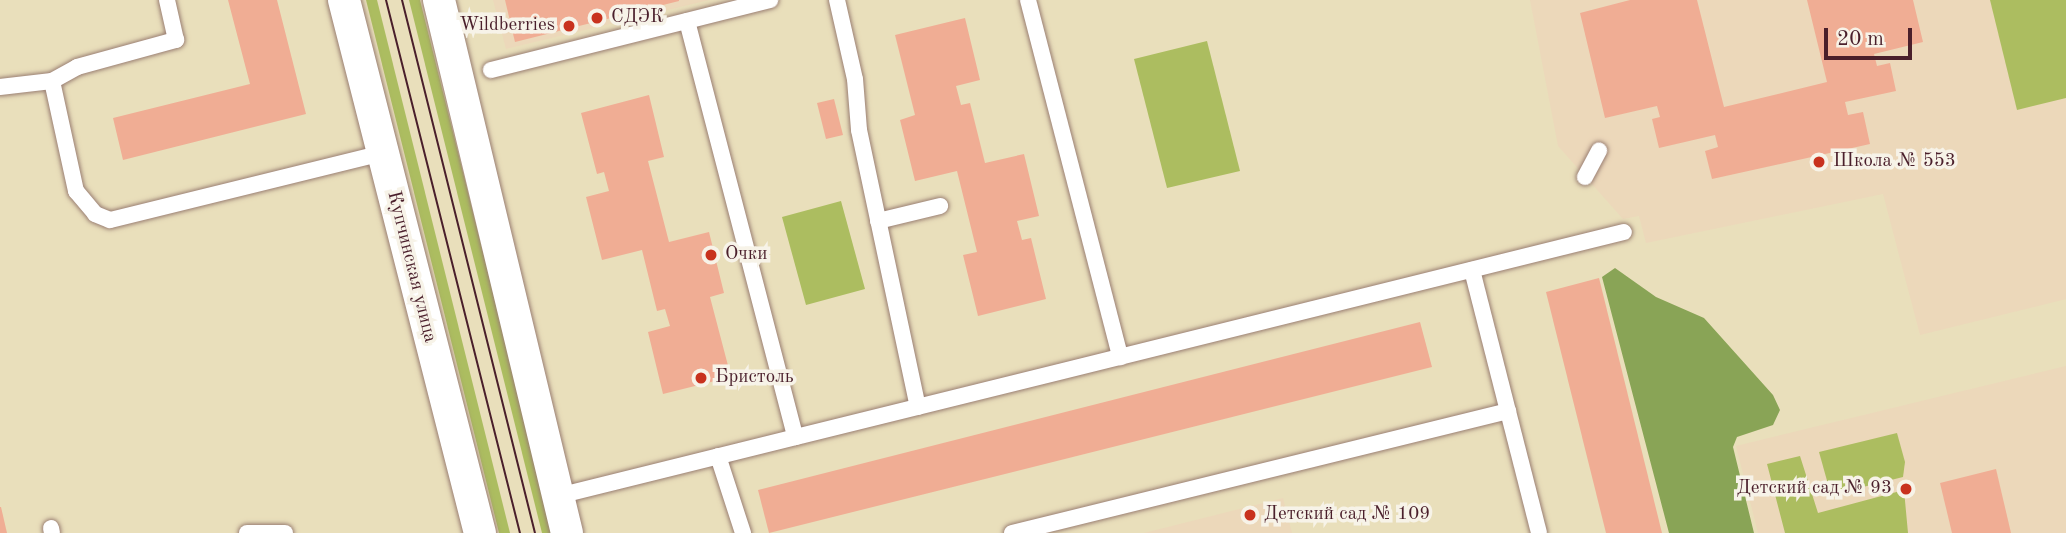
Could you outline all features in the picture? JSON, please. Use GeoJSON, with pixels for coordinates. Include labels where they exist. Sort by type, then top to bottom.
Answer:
{"type":"FeatureCollection","features":[{"type":"Feature","properties":{"kind":"street","name":"Купчинская улица"},"geometry":{"type":"LineString","coordinates":[[344,0],[480,533]]}},
{"type":"Feature","properties":{"kind":"street"},"geometry":{"type":"LineString","coordinates":[[439,0],[568,533]]}},
{"type":"Feature","properties":{"kind":"lane"},"geometry":{"type":"LineString","coordinates":[[0,87],[52,81],[77,67],[176,40],[167,0]]}},
{"type":"Feature","properties":{"kind":"lane"},"geometry":{"type":"LineString","coordinates":[[491,70],[770,0]]}},
{"type":"Feature","properties":{"kind":"lane"},"geometry":{"type":"LineString","coordinates":[[837,0],[878,221],[918,407]]}},
{"type":"Feature","properties":{"kind":"lane"},"geometry":{"type":"LineString","coordinates":[[1028,0],[1120,357]]}},
{"type":"Feature","properties":{"kind":"lane"},"geometry":{"type":"LineString","coordinates":[[687,21],[795,437]]}},
{"type":"Feature","properties":{"kind":"lane"},"geometry":{"type":"LineString","coordinates":[[52,81],[76,191],[85,206],[110,220],[382,153]]}},
{"type":"Feature","properties":{"kind":"lane"},"geometry":{"type":"LineString","coordinates":[[1585,177],[1599,151]]}},
{"type":"Feature","properties":{"kind":"lane"},"geometry":{"type":"LineString","coordinates":[[878,221],[940,206]]}},
{"type":"Feature","properties":{"kind":"lane"},"geometry":{"type":"LineString","coordinates":[[558,496],[1624,232]]}},
{"type":"Feature","properties":{"kind":"lane"},"geometry":{"type":"LineString","coordinates":[[1472,270],[1539,533]]}},
{"type":"Feature","properties":{"kind":"lane"},"geometry":{"type":"LineString","coordinates":[[1012,533],[1508,411]]}},
{"type":"Feature","properties":{"kind":"lane"},"geometry":{"type":"LineString","coordinates":[[718,456],[743,533]]}},
{"type":"Feature","properties":{"kind":"lane"},"geometry":{"type":"LineString","coordinates":[[247,533],[285,533]]}},
{"type":"Feature","properties":{"kind":"shaded area"},"geometry":{"type":"Polygon","coordinates":[[[493,0],[709,0],[506,49],[493,0]]]}},
{"type":"Feature","properties":{"kind":"shaded area","name":"Школа № 553"},"geometry":{"type":"Polygon","coordinates":[[[1530,0],[2066,0],[2066,299],[1920,335],[1883,194],[1646,243],[1639,216],[1623,219],[1558,146],[1530,0]]]}},
{"type":"Feature","properties":{"kind":"shaded area","name":"Детский сад № 93"},"geometry":{"type":"Polygon","coordinates":[[[2066,366],[2066,533],[1758,533],[1736,446],[2066,366]]]}},
{"type":"Feature","properties":{"kind":"shaded area","name":"Детский сад № 109"},"geometry":{"type":"Polygon","coordinates":[[[1283,498],[1292,533],[1144,533],[1283,498]]]}},
{"type":"Feature","properties":{"kind":"green space"},"geometry":{"type":"Polygon","coordinates":[[[366,0],[377,0],[510,533],[499,533],[366,0]]]}},
{"type":"Feature","properties":{"kind":"green space"},"geometry":{"type":"Polygon","coordinates":[[[409,0],[420,0],[553,533],[542,533],[409,0]]]}},
{"type":"Feature","properties":{"kind":"green space"},"geometry":{"type":"Polygon","coordinates":[[[1990,0],[2066,0],[2066,98],[2017,110],[1990,0]]]}},
{"type":"Feature","properties":{"kind":"green space"},"geometry":{"type":"Polygon","coordinates":[[[1207,41],[1240,171],[1167,188],[1134,59],[1207,41]]]}},
{"type":"Feature","properties":{"kind":"green space"},"geometry":{"type":"Polygon","coordinates":[[[841,201],[865,289],[806,305],[782,217],[841,201]]]}},
{"type":"Feature","properties":{"kind":"green space"},"geometry":{"type":"Polygon","coordinates":[[[1615,268],[1656,297],[1704,318],[1773,395],[1780,410],[1773,425],[1737,437],[1733,447],[1754,533],[1669,533],[1602,277],[1615,268]]]}},
{"type":"Feature","properties":{"kind":"green space"},"geometry":{"type":"Polygon","coordinates":[[[1897,433],[1905,462],[1903,477],[1831,495],[1819,452],[1897,433]]]}},
{"type":"Feature","properties":{"kind":"green space"},"geometry":{"type":"Polygon","coordinates":[[[1800,456],[1818,513],[1904,490],[1908,533],[1785,533],[1767,464],[1800,456]]]}},
{"type":"Feature","properties":{"kind":"building"},"geometry":{"type":"Polygon","coordinates":[[[228,0],[277,0],[306,114],[123,160],[113,118],[250,84],[228,0]]]}},
{"type":"Feature","properties":{"kind":"building"},"geometry":{"type":"Polygon","coordinates":[[[505,0],[679,0],[679,1],[515,42],[505,0]]]}},
{"type":"Feature","properties":{"kind":"building"},"geometry":{"type":"Polygon","coordinates":[[[1630,0],[1697,0],[1724,107],[1827,82],[1807,0],[1913,0],[1923,42],[1874,54],[1877,66],[1890,63],[1896,91],[1845,102],[1848,115],[1863,112],[1870,144],[1712,179],[1705,151],[1718,147],[1715,135],[1659,148],[1652,119],[1660,117],[1657,106],[1605,118],[1580,13],[1630,0]]]}},
{"type":"Feature","properties":{"kind":"building"},"geometry":{"type":"Polygon","coordinates":[[[965,18],[980,80],[956,86],[961,105],[970,103],[985,163],[1024,154],[1039,216],[1017,221],[1022,240],[1031,238],[1046,299],[978,316],[963,255],[977,252],[957,171],[915,181],[900,120],[915,115],[895,35],[965,18]]]}},
{"type":"Feature","properties":{"kind":"building"},"geometry":{"type":"Polygon","coordinates":[[[649,95],[664,157],[648,161],[669,242],[709,232],[724,293],[710,297],[731,377],[663,394],[648,332],[670,326],[665,309],[657,311],[642,250],[602,260],[586,197],[609,191],[604,172],[597,174],[581,113],[649,95]]]}},
{"type":"Feature","properties":{"kind":"building"},"geometry":{"type":"Polygon","coordinates":[[[834,99],[843,135],[826,139],[817,103],[834,99]]]}},
{"type":"Feature","properties":{"kind":"building"},"geometry":{"type":"Polygon","coordinates":[[[1599,278],[1662,533],[1606,533],[1546,292],[1599,278]]]}},
{"type":"Feature","properties":{"kind":"building"},"geometry":{"type":"Polygon","coordinates":[[[1420,322],[1432,367],[769,533],[758,490],[1420,322]]]}},
{"type":"Feature","properties":{"kind":"building"},"geometry":{"type":"Polygon","coordinates":[[[1996,469],[2011,533],[1952,533],[1940,483],[1996,469]]]}},
{"type":"Feature","properties":{"kind":"building"},"geometry":{"type":"Polygon","coordinates":[[[1,507],[7,533],[0,533],[1,507]]]}},
{"type":"Feature","properties":{"kind":"tram line"},"geometry":{"type":"LineString","coordinates":[[386,0],[520,533]]}},
{"type":"Feature","properties":{"kind":"tram line"},"geometry":{"type":"LineString","coordinates":[[402,0],[535,533]]}},
{"type":"Feature","properties":{"kind":"place","name":"СДЭК"},"geometry":{"type":"Point","coordinates":[597,18]}},
{"type":"Feature","properties":{"kind":"place","name":"Wildberries"},"geometry":{"type":"Point","coordinates":[569,26]}},
{"type":"Feature","properties":{"kind":"place","name":"Школа № 553"},"geometry":{"type":"Point","coordinates":[1819,162]}},
{"type":"Feature","properties":{"kind":"place","name":"Очки"},"geometry":{"type":"Point","coordinates":[711,255]}},
{"type":"Feature","properties":{"kind":"place","name":"Бристоль"},"geometry":{"type":"Point","coordinates":[701,378]}},
{"type":"Feature","properties":{"kind":"place","name":"Детский сад № 93"},"geometry":{"type":"Point","coordinates":[1906,489]}},
{"type":"Feature","properties":{"kind":"place","name":"Детский сад № 109"},"geometry":{"type":"Point","coordinates":[1250,515]}}]}
